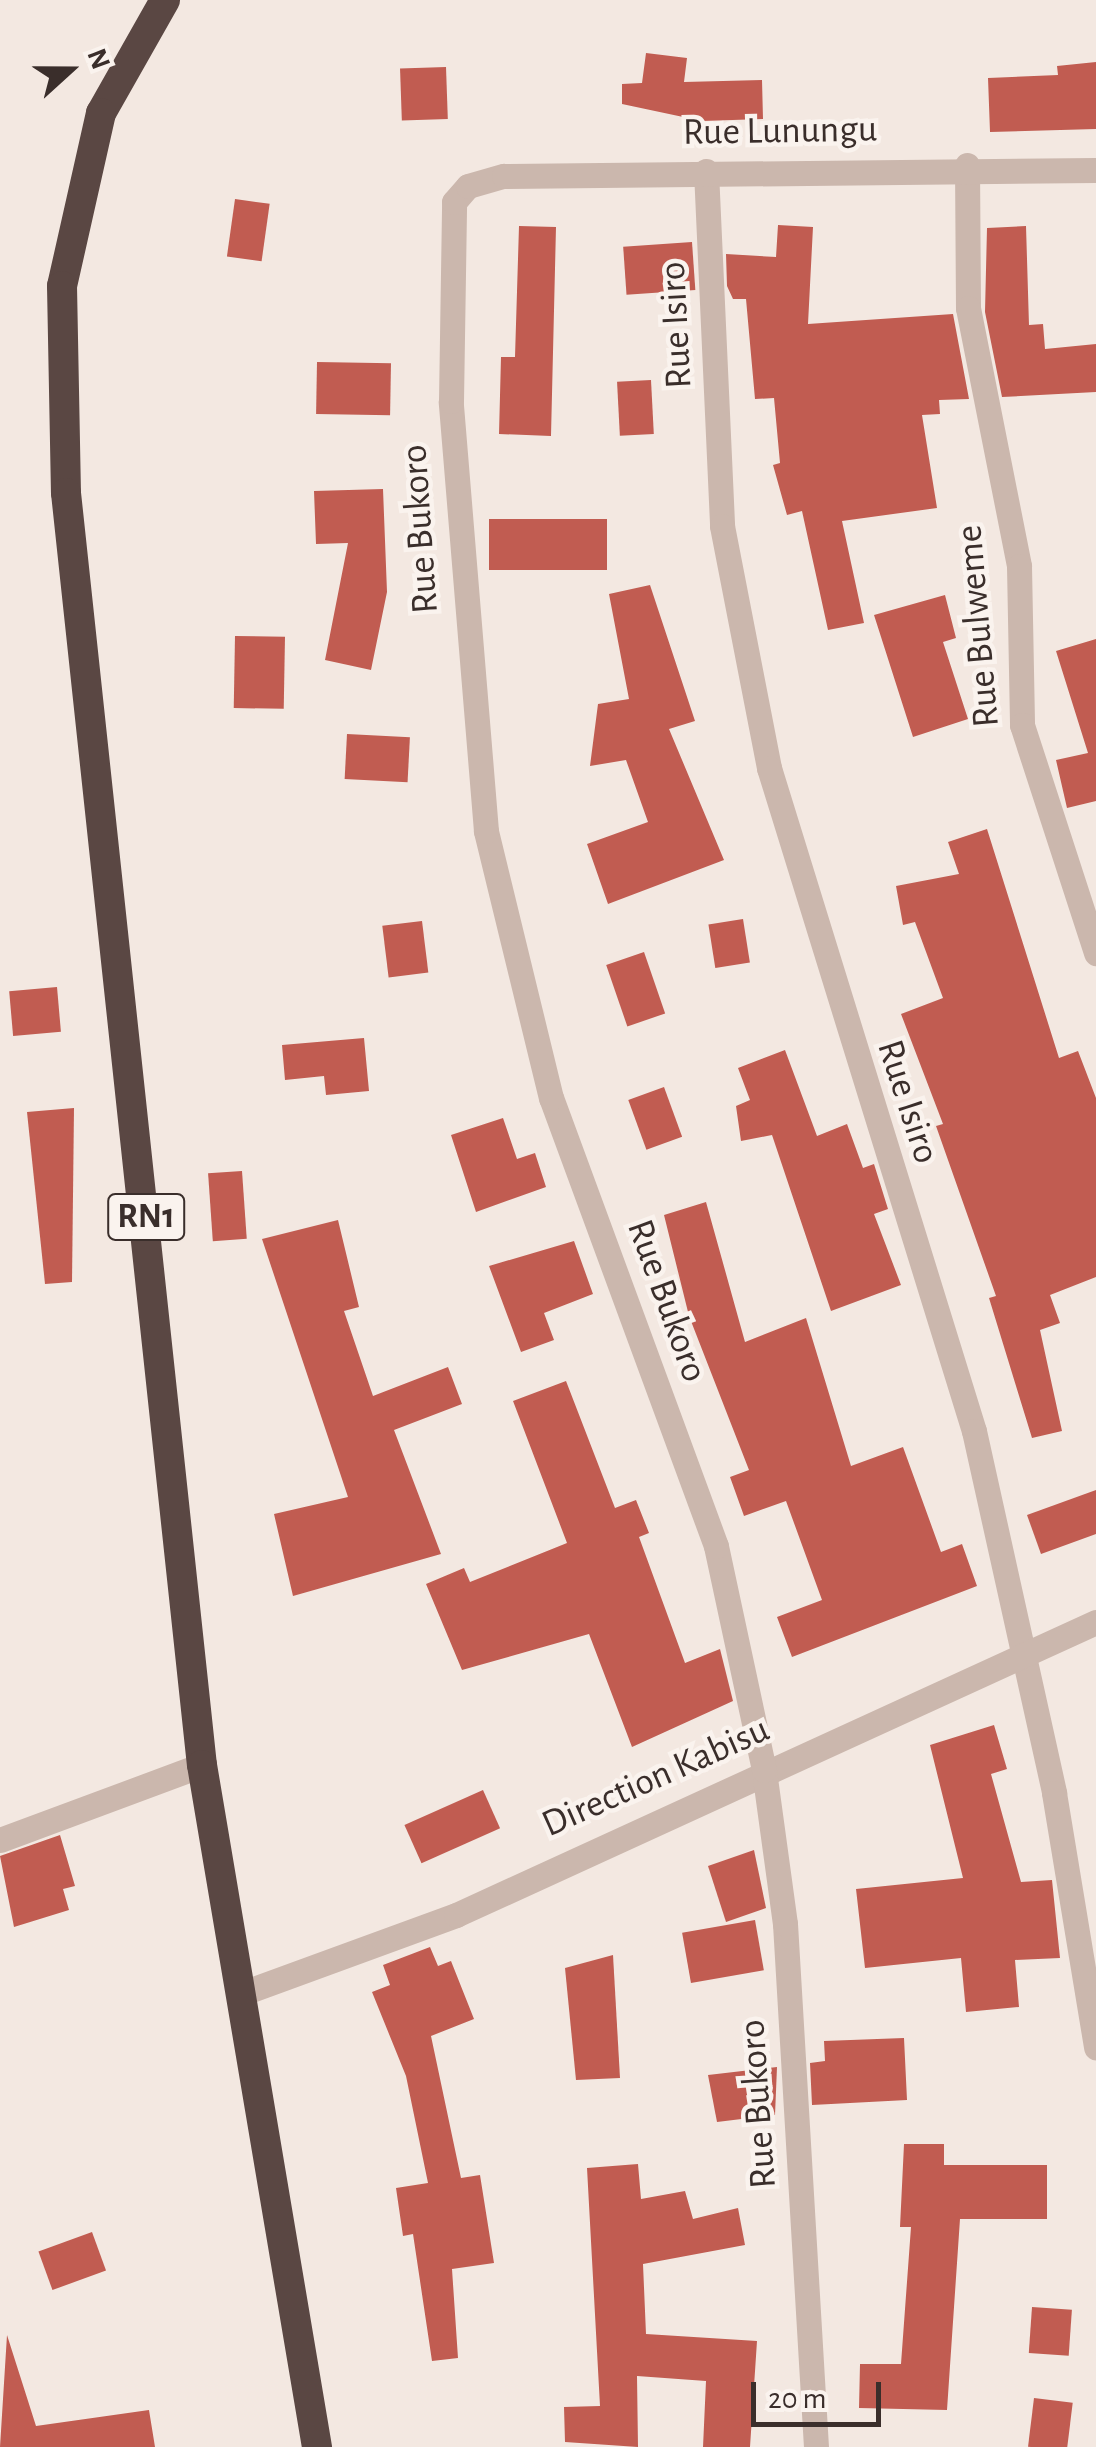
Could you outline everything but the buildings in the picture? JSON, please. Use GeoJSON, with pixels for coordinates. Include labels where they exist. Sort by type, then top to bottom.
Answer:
{"type":"FeatureCollection","features":[{"type":"Feature","properties":{"kind":"highway","name":"RN1"},"geometry":{"type":"LineString","coordinates":[[165,0],[101,112],[62,286],[66,493],[202,1765],[316,2447]]}},
{"type":"Feature","properties":{"kind":"street","name":"Rue Lunungu"},"geometry":{"type":"LineString","coordinates":[[468,186],[504,176],[966,165],[1096,170]]}},
{"type":"Feature","properties":{"kind":"street","name":"Rue Bulweme"},"geometry":{"type":"LineString","coordinates":[[966,165],[968,308],[1019,566],[1022,724],[1096,953]]}},
{"type":"Feature","properties":{"kind":"street","name":"Rue Isiro"},"geometry":{"type":"LineString","coordinates":[[706,171],[722,526],[769,768],[974,1431],[1018,1659],[1054,1793],[1096,2048]]}},
{"type":"Feature","properties":{"kind":"street","name":"Rue Bukoro"},"geometry":{"type":"LineString","coordinates":[[468,186],[454,202],[450,401],[486,831],[551,1098],[716,1546],[764,1770],[785,1924],[816,2447]]}},
{"type":"Feature","properties":{"kind":"street","name":"Direction Kabisu"},"geometry":{"type":"LineString","coordinates":[[243,1993],[456,1915],[764,1770],[1096,1622]]}},
{"type":"Feature","properties":{"kind":"street"},"geometry":{"type":"LineString","coordinates":[[0,1840],[202,1765]]}}]}
